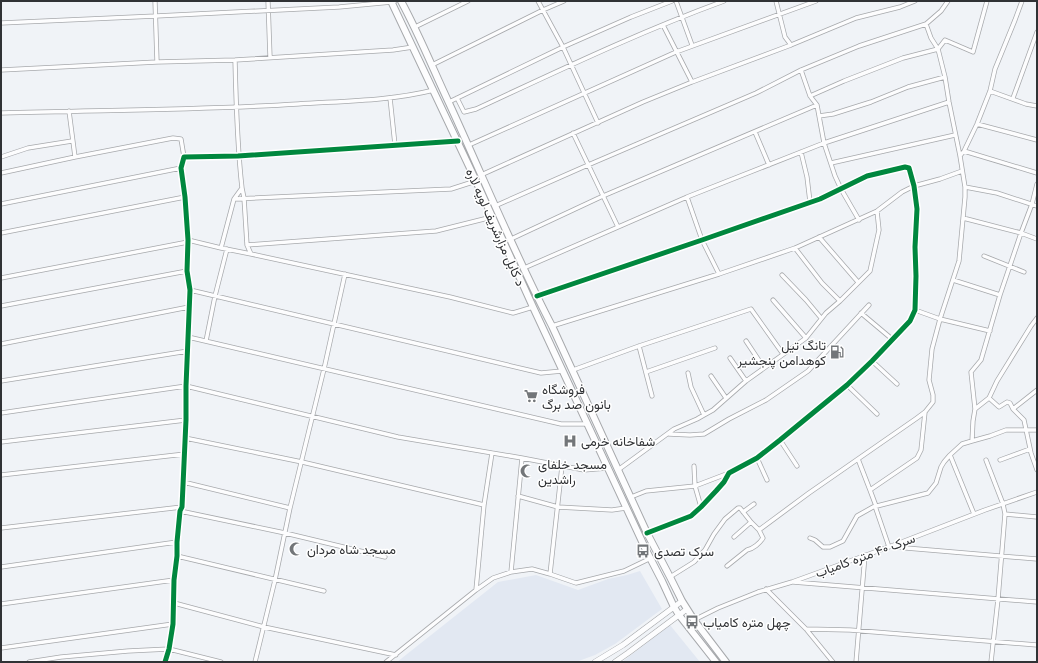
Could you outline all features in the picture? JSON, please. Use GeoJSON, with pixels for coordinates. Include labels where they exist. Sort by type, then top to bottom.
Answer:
{"type":"FeatureCollection","features":[{"type":"Feature","properties":{"kind":"highway","name":"د کابل مزارشریف لویه لاره"},"geometry":{"type":"LineString","coordinates":[[393,1],[562,371],[674,607],[679,616],[716,662]]}},
{"type":"Feature","properties":{"kind":"highway","name":"د کابل مزارشریف لویه لاره"},"geometry":{"type":"LineString","coordinates":[[401,1],[415,26],[495,206],[573,370],[647,533],[682,601],[694,620],[726,662]]}},
{"type":"Feature","properties":{"kind":"main road"},"geometry":{"type":"LineString","coordinates":[[595,662],[623,645],[682,601]]}},
{"type":"Feature","properties":{"kind":"main road"},"geometry":{"type":"LineString","coordinates":[[615,662],[687,609]]}},
{"type":"Feature","properties":{"kind":"street"},"geometry":{"type":"LineString","coordinates":[[155,1],[157,62]]}},
{"type":"Feature","properties":{"kind":"street"},"geometry":{"type":"LineString","coordinates":[[268,1],[270,57]]}},
{"type":"Feature","properties":{"kind":"street"},"geometry":{"type":"LineString","coordinates":[[1,22],[367,5],[393,1]]}},
{"type":"Feature","properties":{"kind":"street"},"geometry":{"type":"LineString","coordinates":[[415,26],[468,1]]}},
{"type":"Feature","properties":{"kind":"street"},"geometry":{"type":"LineString","coordinates":[[538,1],[563,47],[598,123]]}},
{"type":"Feature","properties":{"kind":"street"},"geometry":{"type":"LineString","coordinates":[[432,65],[564,1]]}},
{"type":"Feature","properties":{"kind":"street"},"geometry":{"type":"LineString","coordinates":[[449,102],[563,47],[672,1]]}},
{"type":"Feature","properties":{"kind":"street"},"geometry":{"type":"LineString","coordinates":[[676,1],[692,45]]}},
{"type":"Feature","properties":{"kind":"street"},"geometry":{"type":"LineString","coordinates":[[457,98],[464,112],[476,109],[682,16],[724,1]]}},
{"type":"Feature","properties":{"kind":"street"},"geometry":{"type":"LineString","coordinates":[[776,1],[785,37],[791,45]]}},
{"type":"Feature","properties":{"kind":"street"},"geometry":{"type":"LineString","coordinates":[[469,145],[692,45],[816,1]]}},
{"type":"Feature","properties":{"kind":"street"},"geometry":{"type":"LineString","coordinates":[[481,175],[643,102],[692,82],[791,45],[856,18],[900,7],[915,1]]}},
{"type":"Feature","properties":{"kind":"street"},"geometry":{"type":"LineString","coordinates":[[495,206],[756,93],[801,70],[859,46],[926,24],[941,11],[948,1]]}},
{"type":"Feature","properties":{"kind":"street"},"geometry":{"type":"LineString","coordinates":[[810,96],[903,58],[938,49],[945,40],[973,52],[987,1]]}},
{"type":"Feature","properties":{"kind":"street"},"geometry":{"type":"LineString","coordinates":[[960,156],[977,124],[990,91],[995,69],[1022,1]]}},
{"type":"Feature","properties":{"kind":"street"},"geometry":{"type":"LineString","coordinates":[[759,530],[925,412],[933,402],[933,395],[929,380],[932,349],[959,261],[965,187],[949,102],[946,77],[938,49],[931,38],[926,24]]}},
{"type":"Feature","properties":{"kind":"street"},"geometry":{"type":"LineString","coordinates":[[663,25],[692,82]]}},
{"type":"Feature","properties":{"kind":"street"},"geometry":{"type":"LineString","coordinates":[[1014,98],[1037,32]]}},
{"type":"Feature","properties":{"kind":"street"},"geometry":{"type":"LineString","coordinates":[[1,70],[157,62],[235,60],[393,50],[413,47]]}},
{"type":"Feature","properties":{"kind":"street"},"geometry":{"type":"LineString","coordinates":[[235,60],[238,156],[244,198],[247,245],[251,254]]}},
{"type":"Feature","properties":{"kind":"street"},"geometry":{"type":"LineString","coordinates":[[801,70],[810,96],[817,106],[824,143],[841,189],[859,220]]}},
{"type":"Feature","properties":{"kind":"street"},"geometry":{"type":"LineString","coordinates":[[820,116],[833,114],[871,102],[908,87],[946,77]]}},
{"type":"Feature","properties":{"kind":"street"},"geometry":{"type":"LineString","coordinates":[[1,113],[236,108],[390,98],[416,95],[434,90]]}},
{"type":"Feature","properties":{"kind":"street"},"geometry":{"type":"LineString","coordinates":[[990,91],[1014,98],[1026,104],[1037,105]]}},
{"type":"Feature","properties":{"kind":"street"},"geometry":{"type":"LineString","coordinates":[[390,98],[395,145]]}},
{"type":"Feature","properties":{"kind":"street"},"geometry":{"type":"LineString","coordinates":[[524,268],[687,197],[769,164],[824,143],[949,102]]}},
{"type":"Feature","properties":{"kind":"street"},"geometry":{"type":"LineString","coordinates":[[511,239],[603,196],[817,106]]}},
{"type":"Feature","properties":{"kind":"street"},"geometry":{"type":"LineString","coordinates":[[69,111],[75,157]]}},
{"type":"Feature","properties":{"kind":"street"},"geometry":{"type":"LineString","coordinates":[[977,124],[1037,140]]}},
{"type":"Feature","properties":{"kind":"street"},"geometry":{"type":"LineString","coordinates":[[755,132],[769,164]]}},
{"type":"Feature","properties":{"kind":"street"},"geometry":{"type":"LineString","coordinates":[[573,133],[618,227]]}},
{"type":"Feature","properties":{"kind":"street"},"geometry":{"type":"LineString","coordinates":[[831,163],[956,135]]}},
{"type":"Feature","properties":{"kind":"street"},"geometry":{"type":"LineString","coordinates":[[1,173],[173,138],[181,139],[184,157],[181,168],[188,241],[187,271],[190,290],[185,454],[181,509],[176,542],[177,556],[174,580],[173,624],[164,662]]}},
{"type":"Feature","properties":{"kind":"street"},"geometry":{"type":"LineString","coordinates":[[1,156],[28,148],[72,140]]}},
{"type":"Feature","properties":{"kind":"street"},"geometry":{"type":"LineString","coordinates":[[184,157],[238,156],[458,141]]}},
{"type":"Feature","properties":{"kind":"street"},"geometry":{"type":"LineString","coordinates":[[964,151],[1037,173]]}},
{"type":"Feature","properties":{"kind":"street"},"geometry":{"type":"LineString","coordinates":[[801,152],[807,177],[810,202]]}},
{"type":"Feature","properties":{"kind":"street"},"geometry":{"type":"LineString","coordinates":[[537,296],[810,202],[867,176],[905,167],[909,168],[914,186],[917,209],[915,247],[915,310],[910,321],[847,385],[757,458],[729,473],[695,486],[646,492],[631,498]]}},
{"type":"Feature","properties":{"kind":"street"},"geometry":{"type":"LineString","coordinates":[[1,204],[181,168]]}},
{"type":"Feature","properties":{"kind":"street"},"geometry":{"type":"LineString","coordinates":[[552,326],[719,274],[795,248],[877,211],[902,192],[914,186],[962,171]]}},
{"type":"Feature","properties":{"kind":"street"},"geometry":{"type":"LineString","coordinates":[[234,199],[451,189],[476,181]]}},
{"type":"Feature","properties":{"kind":"street"},"geometry":{"type":"LineString","coordinates":[[972,441],[975,409],[971,372],[981,360],[1000,295],[1032,204],[1037,184]]}},
{"type":"Feature","properties":{"kind":"street"},"geometry":{"type":"LineString","coordinates":[[965,187],[997,193],[1037,206]]}},
{"type":"Feature","properties":{"kind":"street"},"geometry":{"type":"LineString","coordinates":[[222,248],[234,199],[242,188]]}},
{"type":"Feature","properties":{"kind":"street"},"geometry":{"type":"LineString","coordinates":[[1,232],[184,197]]}},
{"type":"Feature","properties":{"kind":"street"},"geometry":{"type":"LineString","coordinates":[[687,197],[702,240],[719,274]]}},
{"type":"Feature","properties":{"kind":"street"},"geometry":{"type":"LineString","coordinates":[[618,470],[674,429],[713,410],[746,381],[806,338],[821,318],[870,271],[879,230],[877,211]]}},
{"type":"Feature","properties":{"kind":"street"},"geometry":{"type":"LineString","coordinates":[[247,245],[436,231],[492,217]]}},
{"type":"Feature","properties":{"kind":"street"},"geometry":{"type":"LineString","coordinates":[[963,218],[1021,233],[1037,239]]}},
{"type":"Feature","properties":{"kind":"street"},"geometry":{"type":"LineString","coordinates":[[819,237],[858,282]]}},
{"type":"Feature","properties":{"kind":"street"},"geometry":{"type":"LineString","coordinates":[[1,278],[188,241],[450,297],[513,313],[533,307]]}},
{"type":"Feature","properties":{"kind":"street"},"geometry":{"type":"LineString","coordinates":[[795,248],[822,283],[840,301]]}},
{"type":"Feature","properties":{"kind":"street"},"geometry":{"type":"LineString","coordinates":[[206,341],[215,296],[227,249]]}},
{"type":"Feature","properties":{"kind":"street"},"geometry":{"type":"LineString","coordinates":[[984,256],[1024,272]]}},
{"type":"Feature","properties":{"kind":"street"},"geometry":{"type":"LineString","coordinates":[[1,306],[187,271]]}},
{"type":"Feature","properties":{"kind":"street"},"geometry":{"type":"LineString","coordinates":[[255,662],[345,274]]}},
{"type":"Feature","properties":{"kind":"street"},"geometry":{"type":"LineString","coordinates":[[782,275],[821,318]]}},
{"type":"Feature","properties":{"kind":"street"},"geometry":{"type":"LineString","coordinates":[[953,280],[1000,295]]}},
{"type":"Feature","properties":{"kind":"street"},"geometry":{"type":"LineString","coordinates":[[190,290],[541,373],[562,371]]}},
{"type":"Feature","properties":{"kind":"street"},"geometry":{"type":"LineString","coordinates":[[773,300],[806,338]]}},
{"type":"Feature","properties":{"kind":"street"},"geometry":{"type":"LineString","coordinates":[[669,434],[704,434],[766,400],[808,371],[851,323],[862,314],[869,304]]}},
{"type":"Feature","properties":{"kind":"street"},"geometry":{"type":"LineString","coordinates":[[1,344],[189,307]]}},
{"type":"Feature","properties":{"kind":"street"},"geometry":{"type":"LineString","coordinates":[[573,370],[750,309],[783,354]]}},
{"type":"Feature","properties":{"kind":"street"},"geometry":{"type":"LineString","coordinates":[[915,310],[940,319],[990,332]]}},
{"type":"Feature","properties":{"kind":"street"},"geometry":{"type":"LineString","coordinates":[[862,314],[892,339]]}},
{"type":"Feature","properties":{"kind":"street"},"geometry":{"type":"LineString","coordinates":[[975,409],[989,398],[997,381],[1037,318]]}},
{"type":"Feature","properties":{"kind":"street"},"geometry":{"type":"LineString","coordinates":[[188,337],[561,424],[587,424]]}},
{"type":"Feature","properties":{"kind":"street"},"geometry":{"type":"LineString","coordinates":[[746,341],[764,368]]}},
{"type":"Feature","properties":{"kind":"street"},"geometry":{"type":"LineString","coordinates":[[639,346],[652,396]]}},
{"type":"Feature","properties":{"kind":"street"},"geometry":{"type":"LineString","coordinates":[[646,372],[715,348]]}},
{"type":"Feature","properties":{"kind":"street"},"geometry":{"type":"LineString","coordinates":[[1,381],[188,351]]}},
{"type":"Feature","properties":{"kind":"street"},"geometry":{"type":"LineString","coordinates":[[730,358],[746,381]]}},
{"type":"Feature","properties":{"kind":"street"},"geometry":{"type":"LineString","coordinates":[[872,361],[897,384]]}},
{"type":"Feature","properties":{"kind":"street"},"geometry":{"type":"LineString","coordinates":[[688,373],[691,387],[704,415]]}},
{"type":"Feature","properties":{"kind":"street"},"geometry":{"type":"LineString","coordinates":[[711,376],[726,398]]}},
{"type":"Feature","properties":{"kind":"street"},"geometry":{"type":"LineString","coordinates":[[847,385],[877,414]]}},
{"type":"Feature","properties":{"kind":"street"},"geometry":{"type":"LineString","coordinates":[[1,412],[186,386],[398,437],[584,470],[608,468]]}},
{"type":"Feature","properties":{"kind":"street"},"geometry":{"type":"LineString","coordinates":[[1014,409],[1037,390]]}},
{"type":"Feature","properties":{"kind":"street"},"geometry":{"type":"LineString","coordinates":[[989,398],[999,407],[1007,402],[1010,403],[1024,420],[1037,470]]}},
{"type":"Feature","properties":{"kind":"street"},"geometry":{"type":"LineString","coordinates":[[870,490],[917,458],[921,450],[925,412]]}},
{"type":"Feature","properties":{"kind":"street"},"geometry":{"type":"LineString","coordinates":[[1,442],[186,420]]}},
{"type":"Feature","properties":{"kind":"street"},"geometry":{"type":"LineString","coordinates":[[810,538],[815,540],[823,547],[830,548],[843,541],[857,516],[876,506],[928,493],[936,483],[941,467],[950,454],[962,444],[1006,430],[1037,430]]}},
{"type":"Feature","properties":{"kind":"street"},"geometry":{"type":"LineString","coordinates":[[185,438],[302,462],[484,505]]}},
{"type":"Feature","properties":{"kind":"street"},"geometry":{"type":"LineString","coordinates":[[780,440],[797,466]]}},
{"type":"Feature","properties":{"kind":"street"},"geometry":{"type":"LineString","coordinates":[[1000,460],[1031,451],[1037,451]]}},
{"type":"Feature","properties":{"kind":"street"},"geometry":{"type":"LineString","coordinates":[[1,475],[185,454]]}},
{"type":"Feature","properties":{"kind":"street"},"geometry":{"type":"LineString","coordinates":[[476,590],[484,505],[492,454]]}},
{"type":"Feature","properties":{"kind":"street"},"geometry":{"type":"LineString","coordinates":[[950,454],[974,514]]}},
{"type":"Feature","properties":{"kind":"street"},"geometry":{"type":"LineString","coordinates":[[511,572],[522,458]]}},
{"type":"Feature","properties":{"kind":"street"},"geometry":{"type":"LineString","coordinates":[[757,458],[767,480]]}},
{"type":"Feature","properties":{"kind":"street"},"geometry":{"type":"LineString","coordinates":[[858,459],[876,506],[888,547]]}},
{"type":"Feature","properties":{"kind":"street"},"geometry":{"type":"LineString","coordinates":[[986,460],[1002,504],[1004,514],[998,599],[990,662]]}},
{"type":"Feature","properties":{"kind":"street"},"geometry":{"type":"LineString","coordinates":[[550,574],[562,466]]}},
{"type":"Feature","properties":{"kind":"street"},"geometry":{"type":"LineString","coordinates":[[694,466],[695,486],[701,507]]}},
{"type":"Feature","properties":{"kind":"street"},"geometry":{"type":"LineString","coordinates":[[647,533],[691,516],[724,482],[729,473]]}},
{"type":"Feature","properties":{"kind":"street"},"geometry":{"type":"LineString","coordinates":[[183,482],[290,508]]}},
{"type":"Feature","properties":{"kind":"street","name":"سرک ۴۰ متره کامیاب"},"geometry":{"type":"LineString","coordinates":[[694,620],[718,608],[766,589],[792,582],[1037,492]]}},
{"type":"Feature","properties":{"kind":"street"},"geometry":{"type":"LineString","coordinates":[[518,496],[558,507],[612,510],[626,508]]}},
{"type":"Feature","properties":{"kind":"street"},"geometry":{"type":"LineString","coordinates":[[743,512],[754,504]]}},
{"type":"Feature","properties":{"kind":"street"},"geometry":{"type":"LineString","coordinates":[[670,576],[694,562],[705,550],[725,519],[736,508],[740,508],[759,530],[763,538],[727,566]]}},
{"type":"Feature","properties":{"kind":"street"},"geometry":{"type":"LineString","coordinates":[[1,528],[181,509],[385,557]]}},
{"type":"Feature","properties":{"kind":"street"},"geometry":{"type":"LineString","coordinates":[[1004,514],[1037,516]]}},
{"type":"Feature","properties":{"kind":"street"},"geometry":{"type":"LineString","coordinates":[[734,537],[751,522]]}},
{"type":"Feature","properties":{"kind":"street"},"geometry":{"type":"LineString","coordinates":[[1,567],[176,542]]}},
{"type":"Feature","properties":{"kind":"street"},"geometry":{"type":"LineString","coordinates":[[894,545],[906,548],[1037,559]]}},
{"type":"Feature","properties":{"kind":"street"},"geometry":{"type":"LineString","coordinates":[[856,662],[865,555]]}},
{"type":"Feature","properties":{"kind":"street"},"geometry":{"type":"LineString","coordinates":[[177,556],[324,591]]}},
{"type":"Feature","properties":{"kind":"street"},"geometry":{"type":"LineString","coordinates":[[386,662],[493,578],[511,572],[532,569],[576,583],[624,571],[651,558]]}},
{"type":"Feature","properties":{"kind":"street"},"geometry":{"type":"LineString","coordinates":[[1,604],[174,580]]}},
{"type":"Feature","properties":{"kind":"street"},"geometry":{"type":"LineString","coordinates":[[792,582],[1037,602]]}},
{"type":"Feature","properties":{"kind":"street"},"geometry":{"type":"LineString","coordinates":[[766,589],[806,629],[833,662]]}},
{"type":"Feature","properties":{"kind":"street"},"geometry":{"type":"LineString","coordinates":[[174,603],[264,627],[396,655]]}},
{"type":"Feature","properties":{"kind":"street"},"geometry":{"type":"LineString","coordinates":[[1,648],[173,624]]}},
{"type":"Feature","properties":{"kind":"street"},"geometry":{"type":"LineString","coordinates":[[806,629],[850,630],[1037,645]]}},
{"type":"Feature","properties":{"kind":"street"},"geometry":{"type":"LineString","coordinates":[[29,662],[120,652],[168,649],[221,662]]}},
{"type":"Feature","properties":{"kind":"shaded area"},"geometry":{"type":"Polygon","coordinates":[[[640,571],[662,609],[615,644],[595,655],[576,662],[397,662],[498,582],[536,575],[578,590],[608,579],[640,571]]]}},
{"type":"Feature","properties":{"kind":"shaded area"},"geometry":{"type":"Polygon","coordinates":[[[670,625],[700,662],[622,662],[670,625]]]}},
{"type":"Feature","properties":{"kind":"cycle path"},"geometry":{"type":"LineString","coordinates":[[165,662],[169,649],[173,624],[174,580],[180,511],[182,507],[186,420],[190,290],[187,271],[188,240],[185,197],[181,168],[184,157],[238,156],[458,141]]}},
{"type":"Feature","properties":{"kind":"cycle path"},"geometry":{"type":"LineString","coordinates":[[537,296],[820,199],[867,176],[905,167],[909,168],[914,186],[917,209],[915,247],[915,310],[910,321],[847,385],[757,458],[729,473],[724,482],[691,516],[647,533]]}},
{"type":"Feature","properties":{"kind":"place","name":"تانگ تیل کوهدامن پنجشیر"},"geometry":{"type":"Point","coordinates":[837,352]}},
{"type":"Feature","properties":{"kind":"place","name":"فروشگاه بانون صد برگ"},"geometry":{"type":"Point","coordinates":[531,396]}},
{"type":"Feature","properties":{"kind":"place","name":"شفاخانه خرمی"},"geometry":{"type":"Point","coordinates":[570,441]}},
{"type":"Feature","properties":{"kind":"place","name":"مسجد خلفای راشدین"},"geometry":{"type":"Point","coordinates":[527,471]}},
{"type":"Feature","properties":{"kind":"place","name":"مسجد شاه مردان"},"geometry":{"type":"Point","coordinates":[296,549]}},
{"type":"Feature","properties":{"kind":"place","name":"سرک تصدی"},"geometry":{"type":"Point","coordinates":[643,551]}},
{"type":"Feature","properties":{"kind":"place","name":"چهل متره کامیاب"},"geometry":{"type":"Point","coordinates":[692,622]}}]}
